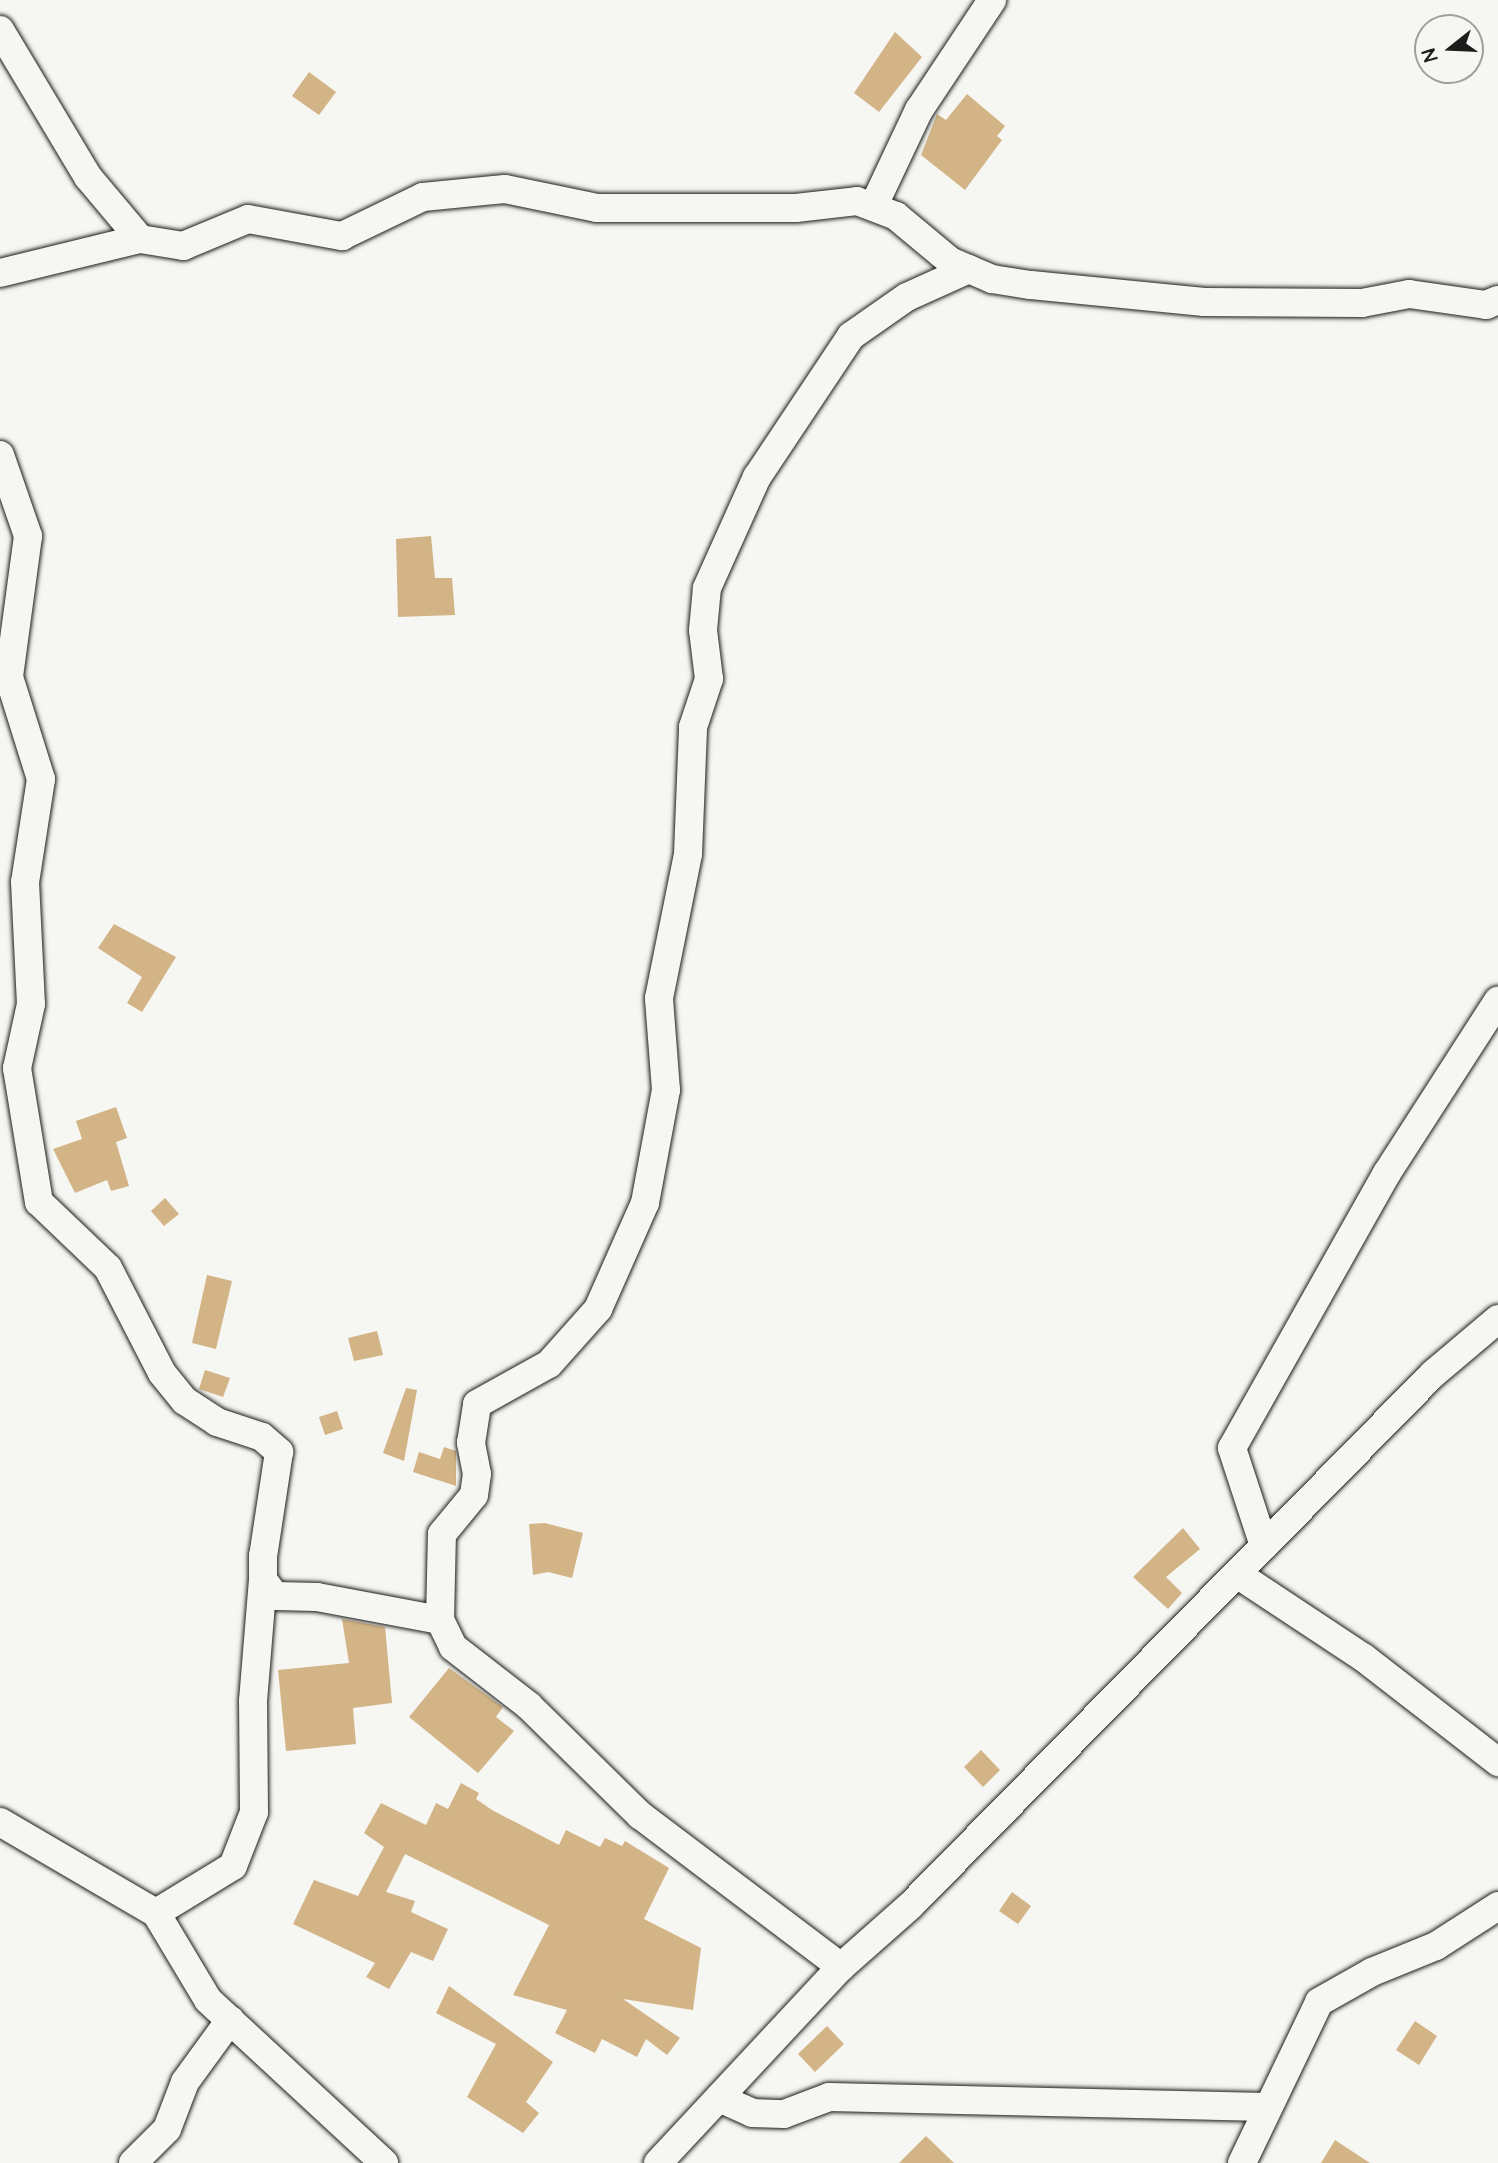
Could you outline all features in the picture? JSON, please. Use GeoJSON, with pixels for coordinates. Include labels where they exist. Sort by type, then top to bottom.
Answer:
{"type":"FeatureCollection","features":[{"type":"Feature","properties":{"kind":"street"},"geometry":{"type":"LineString","coordinates":[[874,205],[919,110],[992,0]]}},
{"type":"Feature","properties":{"kind":"street"},"geometry":{"type":"LineString","coordinates":[[0,30],[88,177],[140,239]]}},
{"type":"Feature","properties":{"kind":"street"},"geometry":{"type":"LineString","coordinates":[[0,273],[140,239],[183,246],[248,219],[342,236],[422,197],[505,189],[597,208],[796,208],[857,201],[874,205],[969,269],[1031,285],[1204,302],[1351,304],[1409,294],[1486,305],[1498,300]]}},
{"type":"Feature","properties":{"kind":"street"},"geometry":{"type":"LineString","coordinates":[[841,1967],[640,1815],[529,1706],[453,1647],[439,1620],[442,1534],[474,1495],[477,1474],[471,1443],[477,1404],[549,1364],[598,1309],[645,1203],[666,1090],[659,998],[688,854],[693,727],[709,679],[703,630],[707,588],[757,477],[851,336],[906,297],[969,269]]}},
{"type":"Feature","properties":{"kind":"street"},"geometry":{"type":"LineString","coordinates":[[0,455],[28,536],[9,677],[41,779],[25,882],[32,1004],[17,1068],[39,1202],[108,1268],[155,1361],[185,1401],[217,1422],[262,1437],[279,1452],[265,1516],[263,1580],[253,1701],[254,1812],[233,1866],[156,1913]]}},
{"type":"Feature","properties":{"kind":"street"},"geometry":{"type":"LineString","coordinates":[[1264,1546],[1232,1448],[1387,1173],[1498,1001]]}},
{"type":"Feature","properties":{"kind":"street"},"geometry":{"type":"LineString","coordinates":[[658,2163],[841,1967],[910,1906],[1433,1374],[1498,1319]]}},
{"type":"Feature","properties":{"kind":"street"},"geometry":{"type":"LineString","coordinates":[[1237,1574],[1364,1658],[1498,1762]]}},
{"type":"Feature","properties":{"kind":"street"},"geometry":{"type":"LineString","coordinates":[[263,1580],[275,1596],[317,1597],[439,1620]]}},
{"type":"Feature","properties":{"kind":"street"},"geometry":{"type":"LineString","coordinates":[[0,1822],[156,1913],[171,1931],[193,1984],[384,2163]]}},
{"type":"Feature","properties":{"kind":"street"},"geometry":{"type":"LineString","coordinates":[[1242,2163],[1319,2002],[1372,1972],[1436,1946],[1498,1906]]}},
{"type":"Feature","properties":{"kind":"street"},"geometry":{"type":"LineString","coordinates":[[133,2163],[167,2129],[185,2082],[230,2020]]}},
{"type":"Feature","properties":{"kind":"street"},"geometry":{"type":"LineString","coordinates":[[719,2098],[752,2113],[784,2115],[828,2097],[1267,2108]]}},
{"type":"Feature","properties":{"kind":"building"},"geometry":{"type":"Polygon","coordinates":[[[895,32],[922,57],[879,112],[854,93],[895,32]]]}},
{"type":"Feature","properties":{"kind":"building"},"geometry":{"type":"Polygon","coordinates":[[[309,72],[336,92],[319,115],[292,96],[309,72]]]}},
{"type":"Feature","properties":{"kind":"building"},"geometry":{"type":"Polygon","coordinates":[[[967,94],[1005,126],[997,136],[1002,140],[965,190],[921,155],[937,114],[946,120],[967,94]]]}},
{"type":"Feature","properties":{"kind":"building"},"geometry":{"type":"Polygon","coordinates":[[[431,536],[435,578],[452,578],[455,615],[398,617],[396,539],[431,536]]]}},
{"type":"Feature","properties":{"kind":"building"},"geometry":{"type":"Polygon","coordinates":[[[114,924],[176,957],[142,1012],[127,1003],[142,977],[98,948],[114,924]]]}},
{"type":"Feature","properties":{"kind":"building"},"geometry":{"type":"Polygon","coordinates":[[[116,1107],[127,1138],[116,1142],[129,1186],[111,1191],[107,1180],[75,1193],[53,1149],[82,1139],[76,1121],[116,1107]]]}},
{"type":"Feature","properties":{"kind":"building"},"geometry":{"type":"Polygon","coordinates":[[[165,1198],[179,1214],[164,1226],[151,1211],[165,1198]]]}},
{"type":"Feature","properties":{"kind":"building"},"geometry":{"type":"Polygon","coordinates":[[[207,1275],[232,1281],[216,1349],[192,1343],[207,1275]]]}},
{"type":"Feature","properties":{"kind":"building"},"geometry":{"type":"Polygon","coordinates":[[[377,1331],[383,1355],[354,1361],[348,1338],[377,1331]]]}},
{"type":"Feature","properties":{"kind":"building"},"geometry":{"type":"Polygon","coordinates":[[[205,1370],[230,1378],[223,1397],[199,1389],[205,1370]]]}},
{"type":"Feature","properties":{"kind":"building"},"geometry":{"type":"Polygon","coordinates":[[[406,1388],[417,1390],[404,1461],[383,1453],[406,1388]]]}},
{"type":"Feature","properties":{"kind":"building"},"geometry":{"type":"Polygon","coordinates":[[[337,1411],[343,1429],[325,1435],[319,1417],[337,1411]]]}},
{"type":"Feature","properties":{"kind":"building"},"geometry":{"type":"Polygon","coordinates":[[[444,1447],[456,1451],[456,1486],[413,1472],[419,1452],[440,1459],[444,1447]]]}},
{"type":"Feature","properties":{"kind":"building"},"geometry":{"type":"Polygon","coordinates":[[[545,1523],[583,1533],[572,1578],[548,1572],[533,1575],[529,1524],[545,1523]]]}},
{"type":"Feature","properties":{"kind":"building"},"geometry":{"type":"Polygon","coordinates":[[[1183,1528],[1200,1549],[1166,1577],[1182,1593],[1168,1609],[1133,1577],[1183,1528]]]}},
{"type":"Feature","properties":{"kind":"building"},"geometry":{"type":"Polygon","coordinates":[[[342,1619],[385,1627],[392,1703],[353,1708],[356,1744],[286,1751],[278,1670],[349,1663],[342,1619]]]}},
{"type":"Feature","properties":{"kind":"building"},"geometry":{"type":"Polygon","coordinates":[[[449,1668],[503,1707],[496,1717],[514,1731],[478,1773],[409,1717],[449,1668]]]}},
{"type":"Feature","properties":{"kind":"building"},"geometry":{"type":"Polygon","coordinates":[[[981,1750],[1000,1770],[983,1787],[964,1767],[981,1750]]]}},
{"type":"Feature","properties":{"kind":"building"},"geometry":{"type":"Polygon","coordinates":[[[461,1783],[479,1793],[476,1799],[492,1810],[559,1845],[566,1830],[600,1847],[605,1838],[622,1846],[625,1841],[669,1868],[644,1919],[701,1948],[693,2010],[623,1999],[680,2038],[667,2055],[646,2039],[637,2057],[602,2039],[595,2053],[555,2033],[567,2010],[513,1995],[549,1925],[405,1854],[386,1892],[415,1901],[411,1912],[448,1929],[433,1961],[411,1952],[389,1989],[366,1977],[375,1963],[293,1924],[314,1880],[358,1896],[384,1847],[364,1833],[381,1803],[426,1825],[436,1803],[448,1809],[461,1783]]]}},
{"type":"Feature","properties":{"kind":"building"},"geometry":{"type":"Polygon","coordinates":[[[1012,1892],[1031,1906],[1018,1924],[999,1911],[1012,1892]]]}},
{"type":"Feature","properties":{"kind":"building"},"geometry":{"type":"Polygon","coordinates":[[[449,1986],[553,2062],[526,2102],[539,2113],[523,2133],[467,2097],[496,2044],[436,2013],[449,1986]]]}},
{"type":"Feature","properties":{"kind":"building"},"geometry":{"type":"Polygon","coordinates":[[[1415,2021],[1437,2036],[1419,2065],[1396,2050],[1415,2021]]]}},
{"type":"Feature","properties":{"kind":"building"},"geometry":{"type":"Polygon","coordinates":[[[827,2026],[844,2044],[815,2072],[798,2054],[827,2026]]]}},
{"type":"Feature","properties":{"kind":"building"},"geometry":{"type":"Polygon","coordinates":[[[926,2136],[954,2163],[899,2163],[926,2136]]]}},
{"type":"Feature","properties":{"kind":"building"},"geometry":{"type":"Polygon","coordinates":[[[1335,2140],[1370,2163],[1321,2163],[1335,2140]]]}}]}
